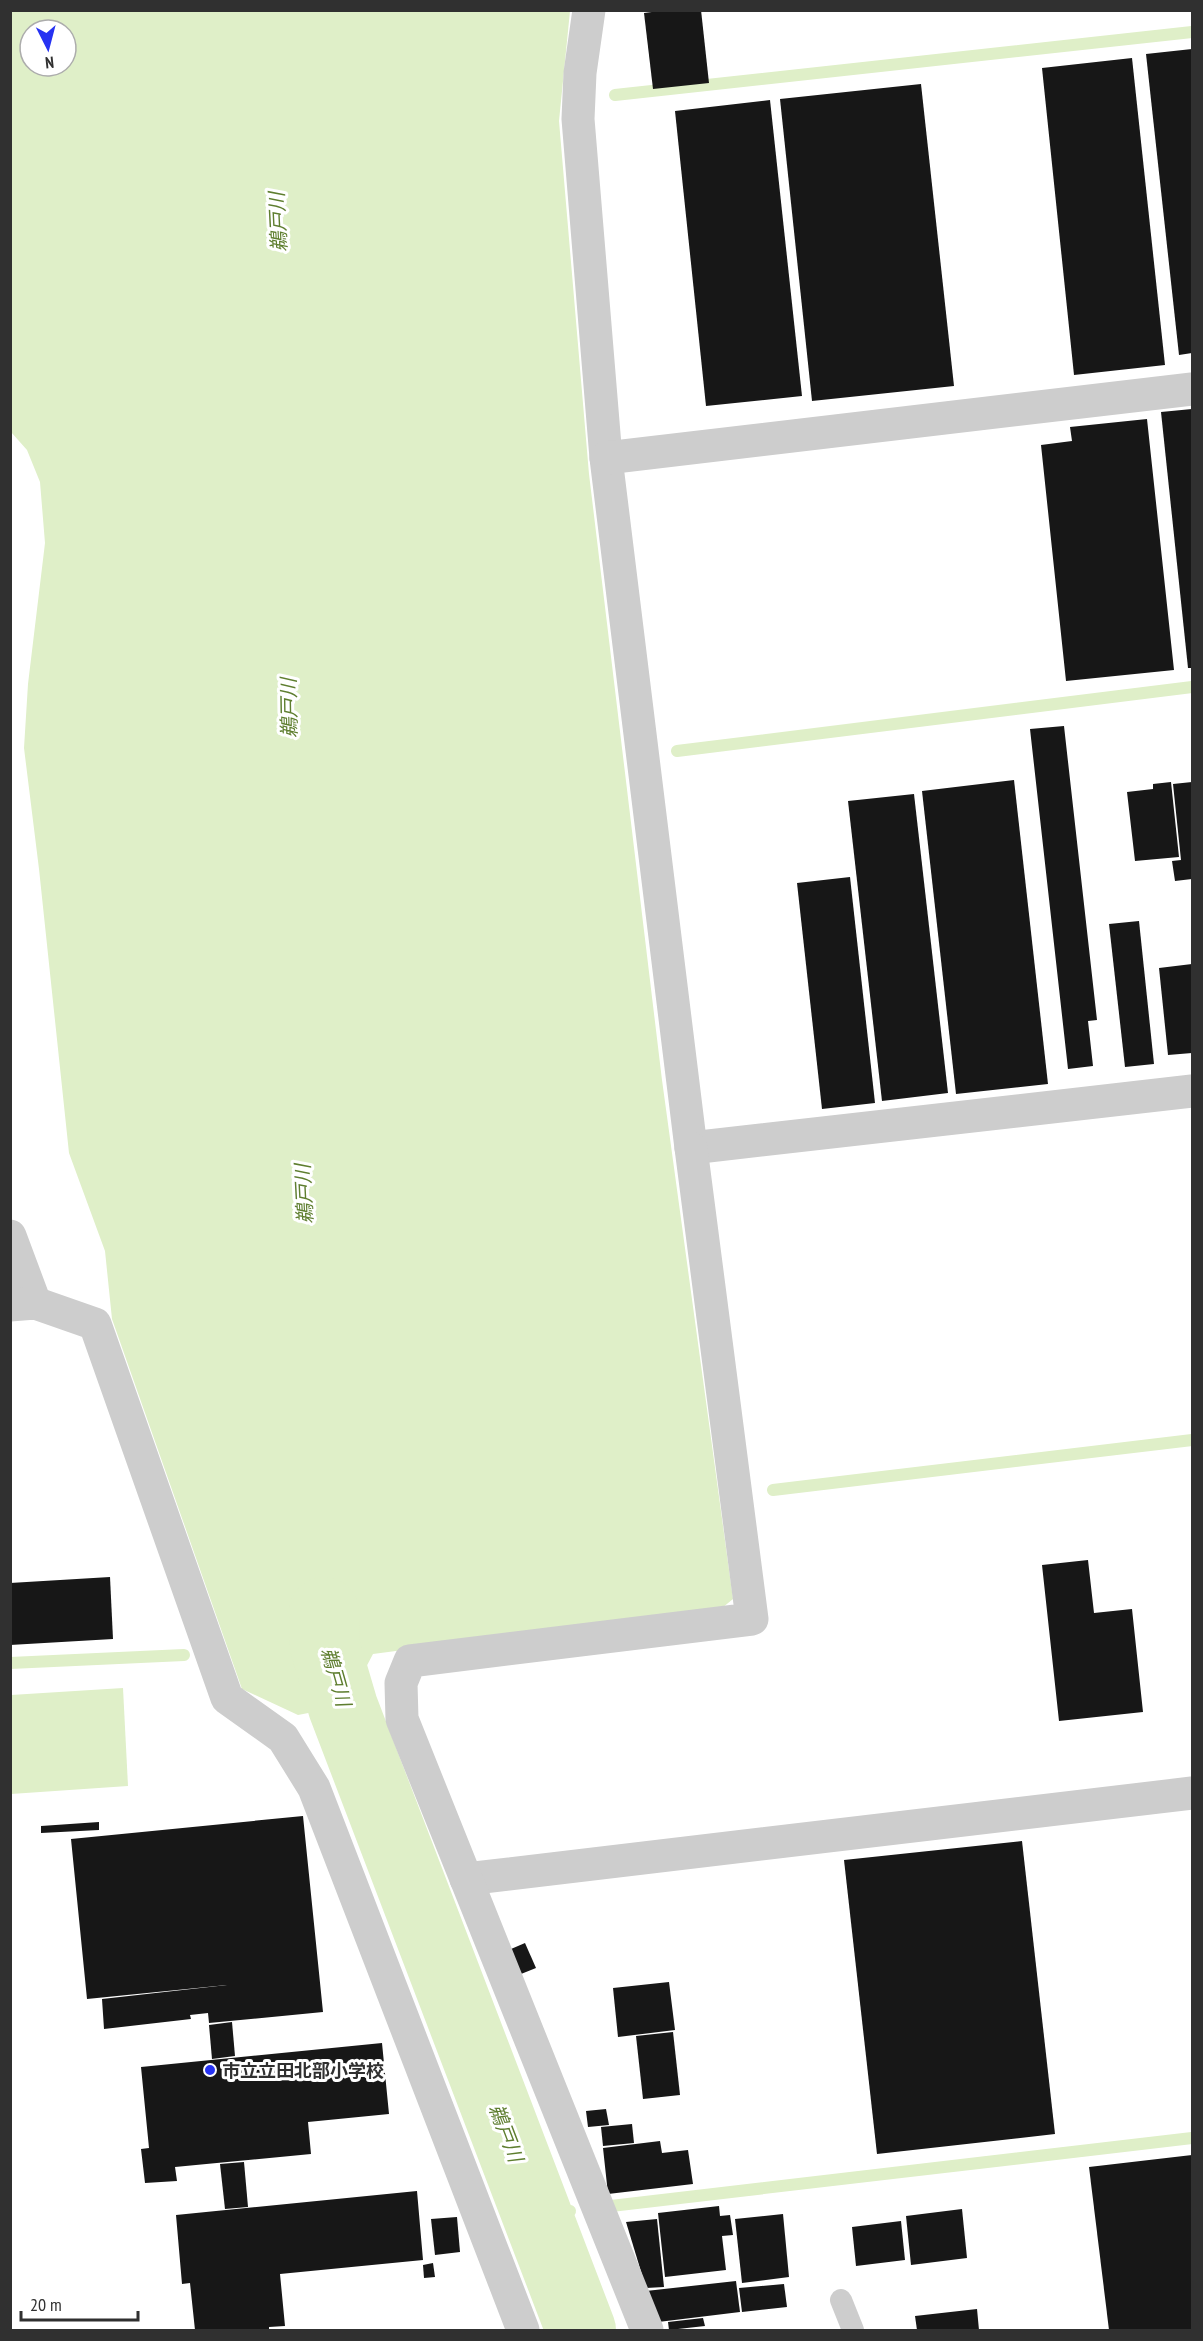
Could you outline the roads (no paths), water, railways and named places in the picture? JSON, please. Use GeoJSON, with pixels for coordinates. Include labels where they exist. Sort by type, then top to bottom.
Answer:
{"type":"FeatureCollection","features":[{"type":"Feature","properties":{"kind":"street"},"geometry":{"type":"LineString","coordinates":[[589,10],[580,73],[578,118],[606,458],[752,1619],[410,1661],[401,1683],[402,1719],[647,2331]]}},
{"type":"Feature","properties":{"kind":"street"},"geometry":{"type":"LineString","coordinates":[[606,458],[1192,389]]}},
{"type":"Feature","properties":{"kind":"street"},"geometry":{"type":"LineString","coordinates":[[691,1148],[1192,1090]]}},
{"type":"Feature","properties":{"kind":"street"},"geometry":{"type":"LineString","coordinates":[[10,1236],[23,1304],[95,1324],[227,1698],[283,1738],[314,1788],[524,2331]]}},
{"type":"Feature","properties":{"kind":"street"},"geometry":{"type":"LineString","coordinates":[[466,1879],[1192,1793]]}},
{"type":"Feature","properties":{"kind":"lane"},"geometry":{"type":"LineString","coordinates":[[841,2300],[853,2331]]}},
{"type":"Feature","properties":{"kind":"water"},"geometry":{"type":"Polygon","coordinates":[[[10,11],[570,11],[559,121],[589,474],[662,1080],[733,1599],[722,1608],[373,1654],[363,1673],[370,1701],[298,1715],[242,1689],[112,1319],[105,1251],[69,1153],[24,748],[28,684],[45,543],[40,482],[27,450],[11,432],[10,11]]]}},
{"type":"Feature","properties":{"kind":"water"},"geometry":{"type":"Polygon","coordinates":[[[123,1688],[128,1786],[11,1794],[11,1695],[123,1688]]]}},
{"type":"Feature","properties":{"kind":"waterway"},"geometry":{"type":"LineString","coordinates":[[615,95],[1192,32]]}},
{"type":"Feature","properties":{"kind":"waterway"},"geometry":{"type":"LineString","coordinates":[[677,751],[1192,687]]}},
{"type":"Feature","properties":{"kind":"waterway"},"geometry":{"type":"LineString","coordinates":[[773,1490],[1192,1440]]}},
{"type":"Feature","properties":{"kind":"waterway","name":"鵜戸川"},"geometry":{"type":"LineString","coordinates":[[324,1612],[325,1646],[343,1707],[581,2330]]}},
{"type":"Feature","properties":{"kind":"waterway"},"geometry":{"type":"LineString","coordinates":[[10,1663],[184,1655]]}},
{"type":"Feature","properties":{"kind":"waterway"},"geometry":{"type":"LineString","coordinates":[[611,2206],[1192,2138]]}},
{"type":"Feature","properties":{"kind":"waterway"},"geometry":{"type":"LineString","coordinates":[[537,2215],[570,2211]]}},
{"type":"Feature","properties":{"kind":"place","name":"市立立田北部小学校"},"geometry":{"type":"Point","coordinates":[210,2070]}}]}
